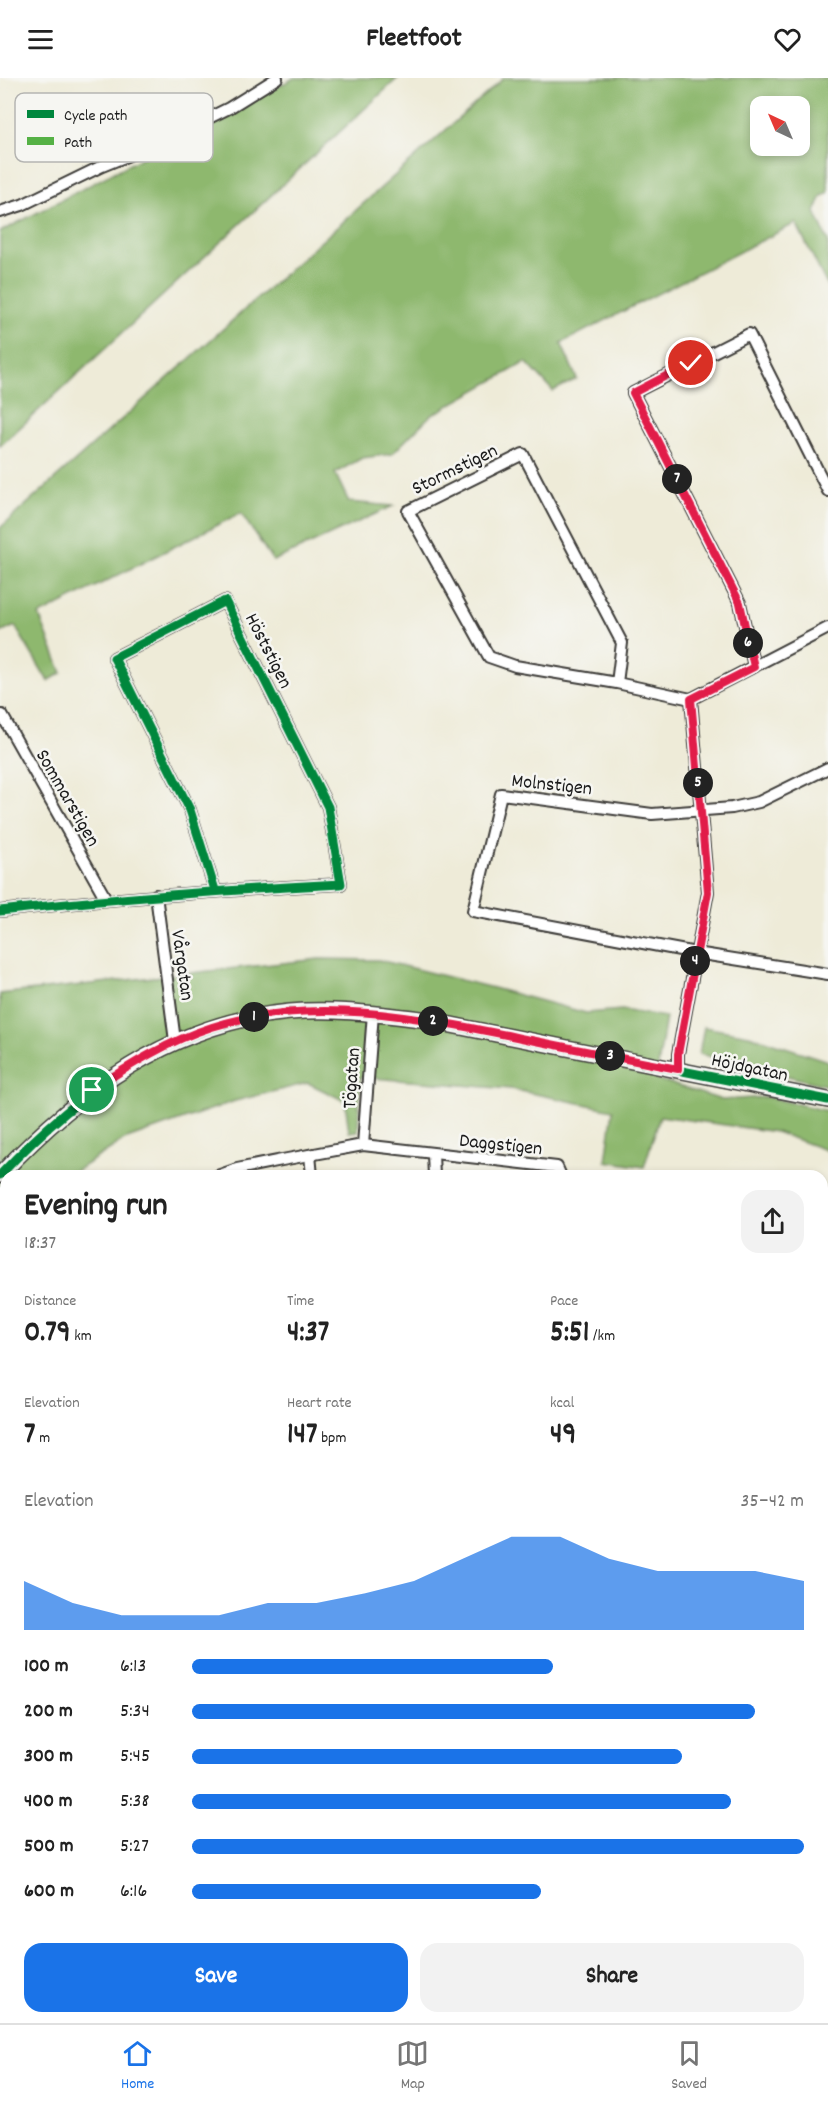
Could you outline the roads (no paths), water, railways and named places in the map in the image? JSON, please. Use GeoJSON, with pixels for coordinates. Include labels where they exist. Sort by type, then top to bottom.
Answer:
{"type":"FeatureCollection","features":[{"type":"Feature","properties":{"kind":"street"},"geometry":{"type":"LineString","coordinates":[[213,116],[277,78]]}},
{"type":"Feature","properties":{"kind":"street"},"geometry":{"type":"LineString","coordinates":[[0,212],[22,206],[112,162]]}},
{"type":"Feature","properties":{"kind":"street"},"geometry":{"type":"LineString","coordinates":[[754,667],[740,603],[633,393],[749,334],[828,491]]}},
{"type":"Feature","properties":{"kind":"street","name":"Stormstigen"},"geometry":{"type":"LineString","coordinates":[[617,682],[622,643],[523,454],[408,512],[489,657],[514,666],[617,682],[691,699]]}},
{"type":"Feature","properties":{"kind":"street","name":"Höststigen"},"geometry":{"type":"LineString","coordinates":[[156,895],[341,884],[328,807],[225,601],[114,658],[190,810],[215,890]]}},
{"type":"Feature","properties":{"kind":"street"},"geometry":{"type":"LineString","coordinates":[[678,1069],[678,1054],[708,892],[691,699],[828,628]]}},
{"type":"Feature","properties":{"kind":"street","name":"Sommarstigen"},"geometry":{"type":"LineString","coordinates":[[0,717],[2,715],[106,899]]}},
{"type":"Feature","properties":{"kind":"street","name":"Molnstigen"},"geometry":{"type":"LineString","coordinates":[[696,953],[473,911],[501,794],[652,814],[732,808],[759,802],[828,768]]}},
{"type":"Feature","properties":{"kind":"street"},"geometry":{"type":"LineString","coordinates":[[0,911],[156,895]]}},
{"type":"Feature","properties":{"kind":"street","name":"Vårgatan"},"geometry":{"type":"LineString","coordinates":[[156,895],[175,1041]]}},
{"type":"Feature","properties":{"kind":"street"},"geometry":{"type":"LineString","coordinates":[[696,953],[828,973]]}},
{"type":"Feature","properties":{"kind":"street","name":"Höjdgatan"},"geometry":{"type":"LineString","coordinates":[[5,1170],[29,1144],[92,1090],[135,1062],[175,1041],[213,1027],[252,1017],[290,1012],[373,1013],[421,1019],[828,1100]]}},
{"type":"Feature","properties":{"kind":"street","name":"Tögatan"},"geometry":{"type":"LineString","coordinates":[[363,1145],[373,1013]]}},
{"type":"Feature","properties":{"kind":"street","name":"Daggstigen"},"geometry":{"type":"LineString","coordinates":[[238,1170],[363,1145],[557,1167],[558,1170]]}},
{"type":"Feature","properties":{"kind":"street","name":"Daggstigen"},"geometry":{"type":"LineString","coordinates":[[433,1154],[434,1170]]}},
{"type":"Feature","properties":{"kind":"street"},"geometry":{"type":"LineString","coordinates":[[310,1155],[311,1170]]}}]}
